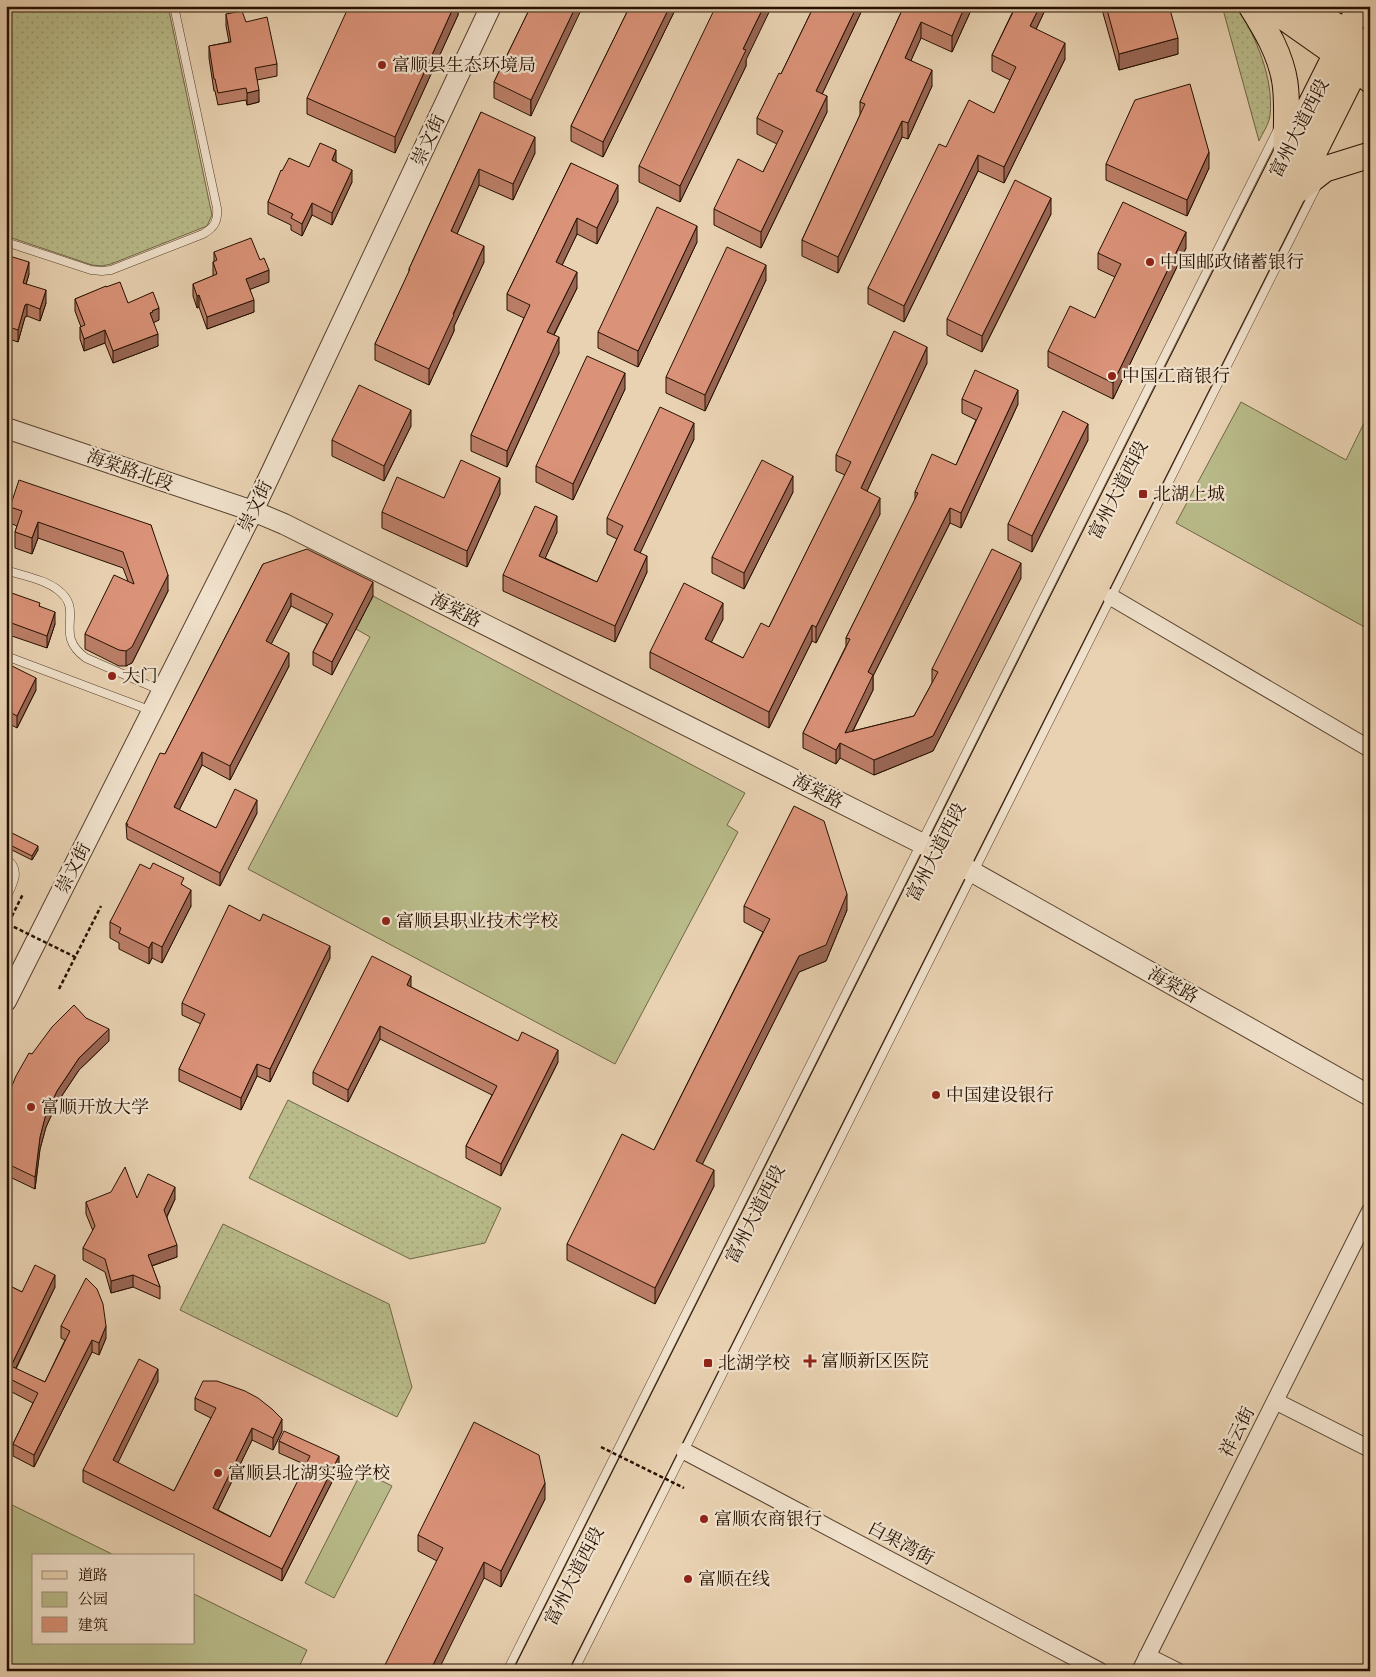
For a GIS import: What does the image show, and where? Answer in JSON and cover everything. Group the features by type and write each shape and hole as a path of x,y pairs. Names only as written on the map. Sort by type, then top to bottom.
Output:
{"main road":[{"path":"1251,6 1267,31 1278,56 1285,83 1287,112 1286,154"},
{"path":"1268,6 1359,53"},
{"path":"1306,6 1359,53"},
{"path":"1359,53 1360,6"},
{"name":"富州大道西段","path":"554,1671 1286,154 1359,53"},
{"name":"富州大道西段","path":"527,1671 947,857 1294,192 1359,53"},
{"path":"1294,192 1325,169 1370,155"}],"street":[{"name":"崇文街","path":"6,1001 253,511 491,6"},
{"name":"海棠路北段","path":"6,428 253,511"},
{"name":"海棠路","path":"253,511 284,524 947,857 1370,1096"},
{"path":"1111,597 1370,749"},
{"name":"祥云街","path":"1140,1671 1370,1211"},
{"path":"1275,1401 1370,1449"},
{"name":"白果湾街","path":"684,1451 1100,1671"},
{"path":"1147,1656 1177,1671"}],"lane":[{"path":"6,242 102,272 203,234 216,223 217,208 174,6"},
{"path":"574,1671 684,1451 947,857 1287,112"},
{"path":"507,1671 947,857 1111,597 1325,169"},
{"path":"6,570 48,584 63,594 70,606 70,639 78,652 86,658 162,691"},
{"path":"6,656 152,711"},
{"path":"6,858 12,864 16,874 6,898"}],"path":[{"path":"23,894 7,926 75,957"},
{"path":"59,989 101,906"},
{"path":"601,1447 684,1488"}],"green space":[{"path":"6,6 168,6 212,215 207,226 102,266 92,265 6,236"},
{"path":"1222,6 1238,6 1257,45 1266,73 1271,101 1270,116 1259,141"},
{"path":"1241,402 1346,460 1364,423 1370,426 1370,630 1176,523"},
{"path":"373,596 745,793 727,825 738,832 615,1064 248,869 370,637 356,629"},
{"path":"288,1100 501,1208 485,1243 410,1259 249,1178"},
{"path":"223,1224 389,1304 412,1387 397,1417 180,1310"},
{"path":"362,1471 392,1486 334,1598 305,1583"},
{"path":"6,1502 112,1554 32,1554 32,1644 195,1644 195,1594 307,1650 297,1671 6,1671"}],"building":[{"name":"富顺县生态环境局","path":"349,6 454,6 395,137 307,98"},
{"path":"531,6 576,6 531,100 494,82"},
{"path":"630,6 670,6 603,142 571,126"},
{"path":"716,6 764,6 743,49 746,50 680,186 639,166"},
{"path":"814,6 857,6 816,91 827,96 761,232 714,209 738,159 763,172 783,131 757,118"},
{"path":"904,6 965,6 952,36 921,22 905,58 932,70 908,123 902,121 838,257 802,240 865,104 860,102"},
{"path":"1016,6 1040,6 1030,26 1065,43 1004,167 978,155 904,306 868,288 939,144 946,147 969,100 994,113 1016,67 992,55"},
{"path":"1106,6 1169,6 1178,38 1119,54"},
{"path":"242,11 246,22 267,17 277,64 255,68 259,90 247,93 246,88 218,93 209,46 231,42 226,14"},
{"path":"1190,84 1209,152 1187,200 1106,164 1135,100"},
{"path":"481,112 535,137 513,184 479,169 451,231 484,246 429,369 375,344"},
{"path":"320,143 336,150 332,160 352,170 332,213 312,203 302,224 291,218 293,214 268,202 281,170 289,158 309,167"},
{"path":"571,163 618,185 597,228 577,218 556,262 577,272 547,332 559,337 507,451 471,435 530,305 507,294"},
{"path":"1015,180 1051,198 982,336 947,319"},
{"path":"1123,202 1186,232 1113,383 1048,351 1070,306 1095,318 1121,264 1098,253"},
{"path":"657,207 697,226 638,351 598,332"},
{"path":"251,238 260,260 264,258 269,270 246,279 254,300 207,317 193,284 217,274 213,262 217,260 214,252"},
{"path":"727,247 766,265 705,395 666,377"},
{"path":"6,255 29,262 23,283 46,290 40,309 25,305 18,330 6,326"},
{"path":"120,282 128,303 153,292 159,308 150,313 158,334 113,351 105,330 84,339 80,327 85,325 75,299"},
{"path":"894,331 927,347 861,488 880,498 816,627 812,625 769,712 650,652 684,583 723,603 705,639 743,658 761,623 769,627 851,462 836,455"},
{"path":"587,356 625,373 573,484 536,466"},
{"path":"975,370 1018,390 961,513 950,508 868,672 873,675 845,733 914,716 938,672 932,669 992,549 1021,563 933,736 874,760 840,743 836,750 803,733 850,639 846,638 918,493 915,492 932,454 956,465 982,408 962,399"},
{"path":"359,385 411,410 384,466 332,440"},
{"path":"660,407 694,423 634,550 647,556 615,626 503,575 535,506 557,516 539,556 597,582 623,526 607,518"},
{"path":"1063,411 1088,424 1032,536 1008,524"},
{"path":"461,460 500,478 467,551 382,512 397,477 444,498"},
{"path":"762,460 793,476 744,573 712,557"},
{"path":"19,480 151,525 168,575 132,647 126,651 119,650 85,634 114,575 134,584 123,552 38,522 32,538 15,532 22,511 10,507"},
{"path":"307,549 373,582 332,662 313,652 333,614 291,593 266,641 289,653 230,766 202,752 174,807 216,828 235,789 257,800 220,873 126,824 160,753 165,754 263,564"},
{"path":"6,591 40,603 39,606 55,612 47,636 6,621"},
{"path":"6,663 36,678 17,716 6,710"},
{"path":"794,806 824,821 847,894 826,945 799,956 696,1161 714,1170 655,1288 567,1244 622,1134 654,1150 770,919 744,906"},
{"path":"6,830 38,846 32,856 6,843"},
{"path":"153,863 184,878 181,884 191,890 162,947 152,942 149,948 119,933 121,928 110,922 140,864 150,869"},
{"path":"229,905 260,921 263,914 330,946 270,1069 257,1064 241,1098 179,1069 205,1014 182,1003"},
{"path":"372,956 411,976 407,985 518,1041 522,1032 558,1050 501,1164 466,1146 497,1086 380,1026 348,1090 313,1072"},
{"name":"富顺开放大学","path":"74,1005 86,1018 109,1029 79,1058 57,1091 46,1114 40,1137 35,1177 6,1165 6,1107 8,1101 6,1100 16,1076 29,1053 32,1054 52,1027"},
{"path":"125,1167 137,1198 148,1174 175,1187 164,1210 177,1245 148,1255 160,1287 133,1275 111,1281 105,1259 83,1248 95,1226 86,1202 111,1192"},
{"path":"35,1265 55,1275 11,1366 45,1382 70,1331 61,1326 86,1278 97,1289 103,1304 106,1326 99,1343 92,1340 34,1455 13,1444 38,1393 6,1377 6,1284 22,1292"},
{"path":"139,1359 158,1369 113,1460 174,1491 216,1408 195,1398 203,1381 217,1381 245,1391 258,1398 282,1419 273,1438 252,1428 213,1508 270,1537 310,1456 279,1441 284,1431 339,1456 282,1569 83,1470"},
{"path":"474,1422 539,1455 545,1483 501,1571 484,1562 430,1671 382,1671 443,1548 418,1535"}],"place":[{"name":"富顺县生态环境局","path":"382,65"},
{"name":"中国邮政储蓄银行","path":"1150,262"},
{"name":"中国工商银行","path":"1112,376"},
{"name":"北湖上城","path":"1143,494"},
{"name":"大门","path":"112,676"},
{"name":"富顺县职业技术学校","path":"386,921"},
{"name":"中国建设银行","path":"936,1095"},
{"name":"富顺开放大学","path":"31,1107"},
{"name":"富顺新区医院","path":"810,1361"},
{"name":"北湖学校","path":"708,1363"},
{"name":"富顺县北湖实验学校","path":"218,1473"},
{"name":"富顺农商银行","path":"704,1519"},
{"name":"富顺在线","path":"688,1579"}]}
